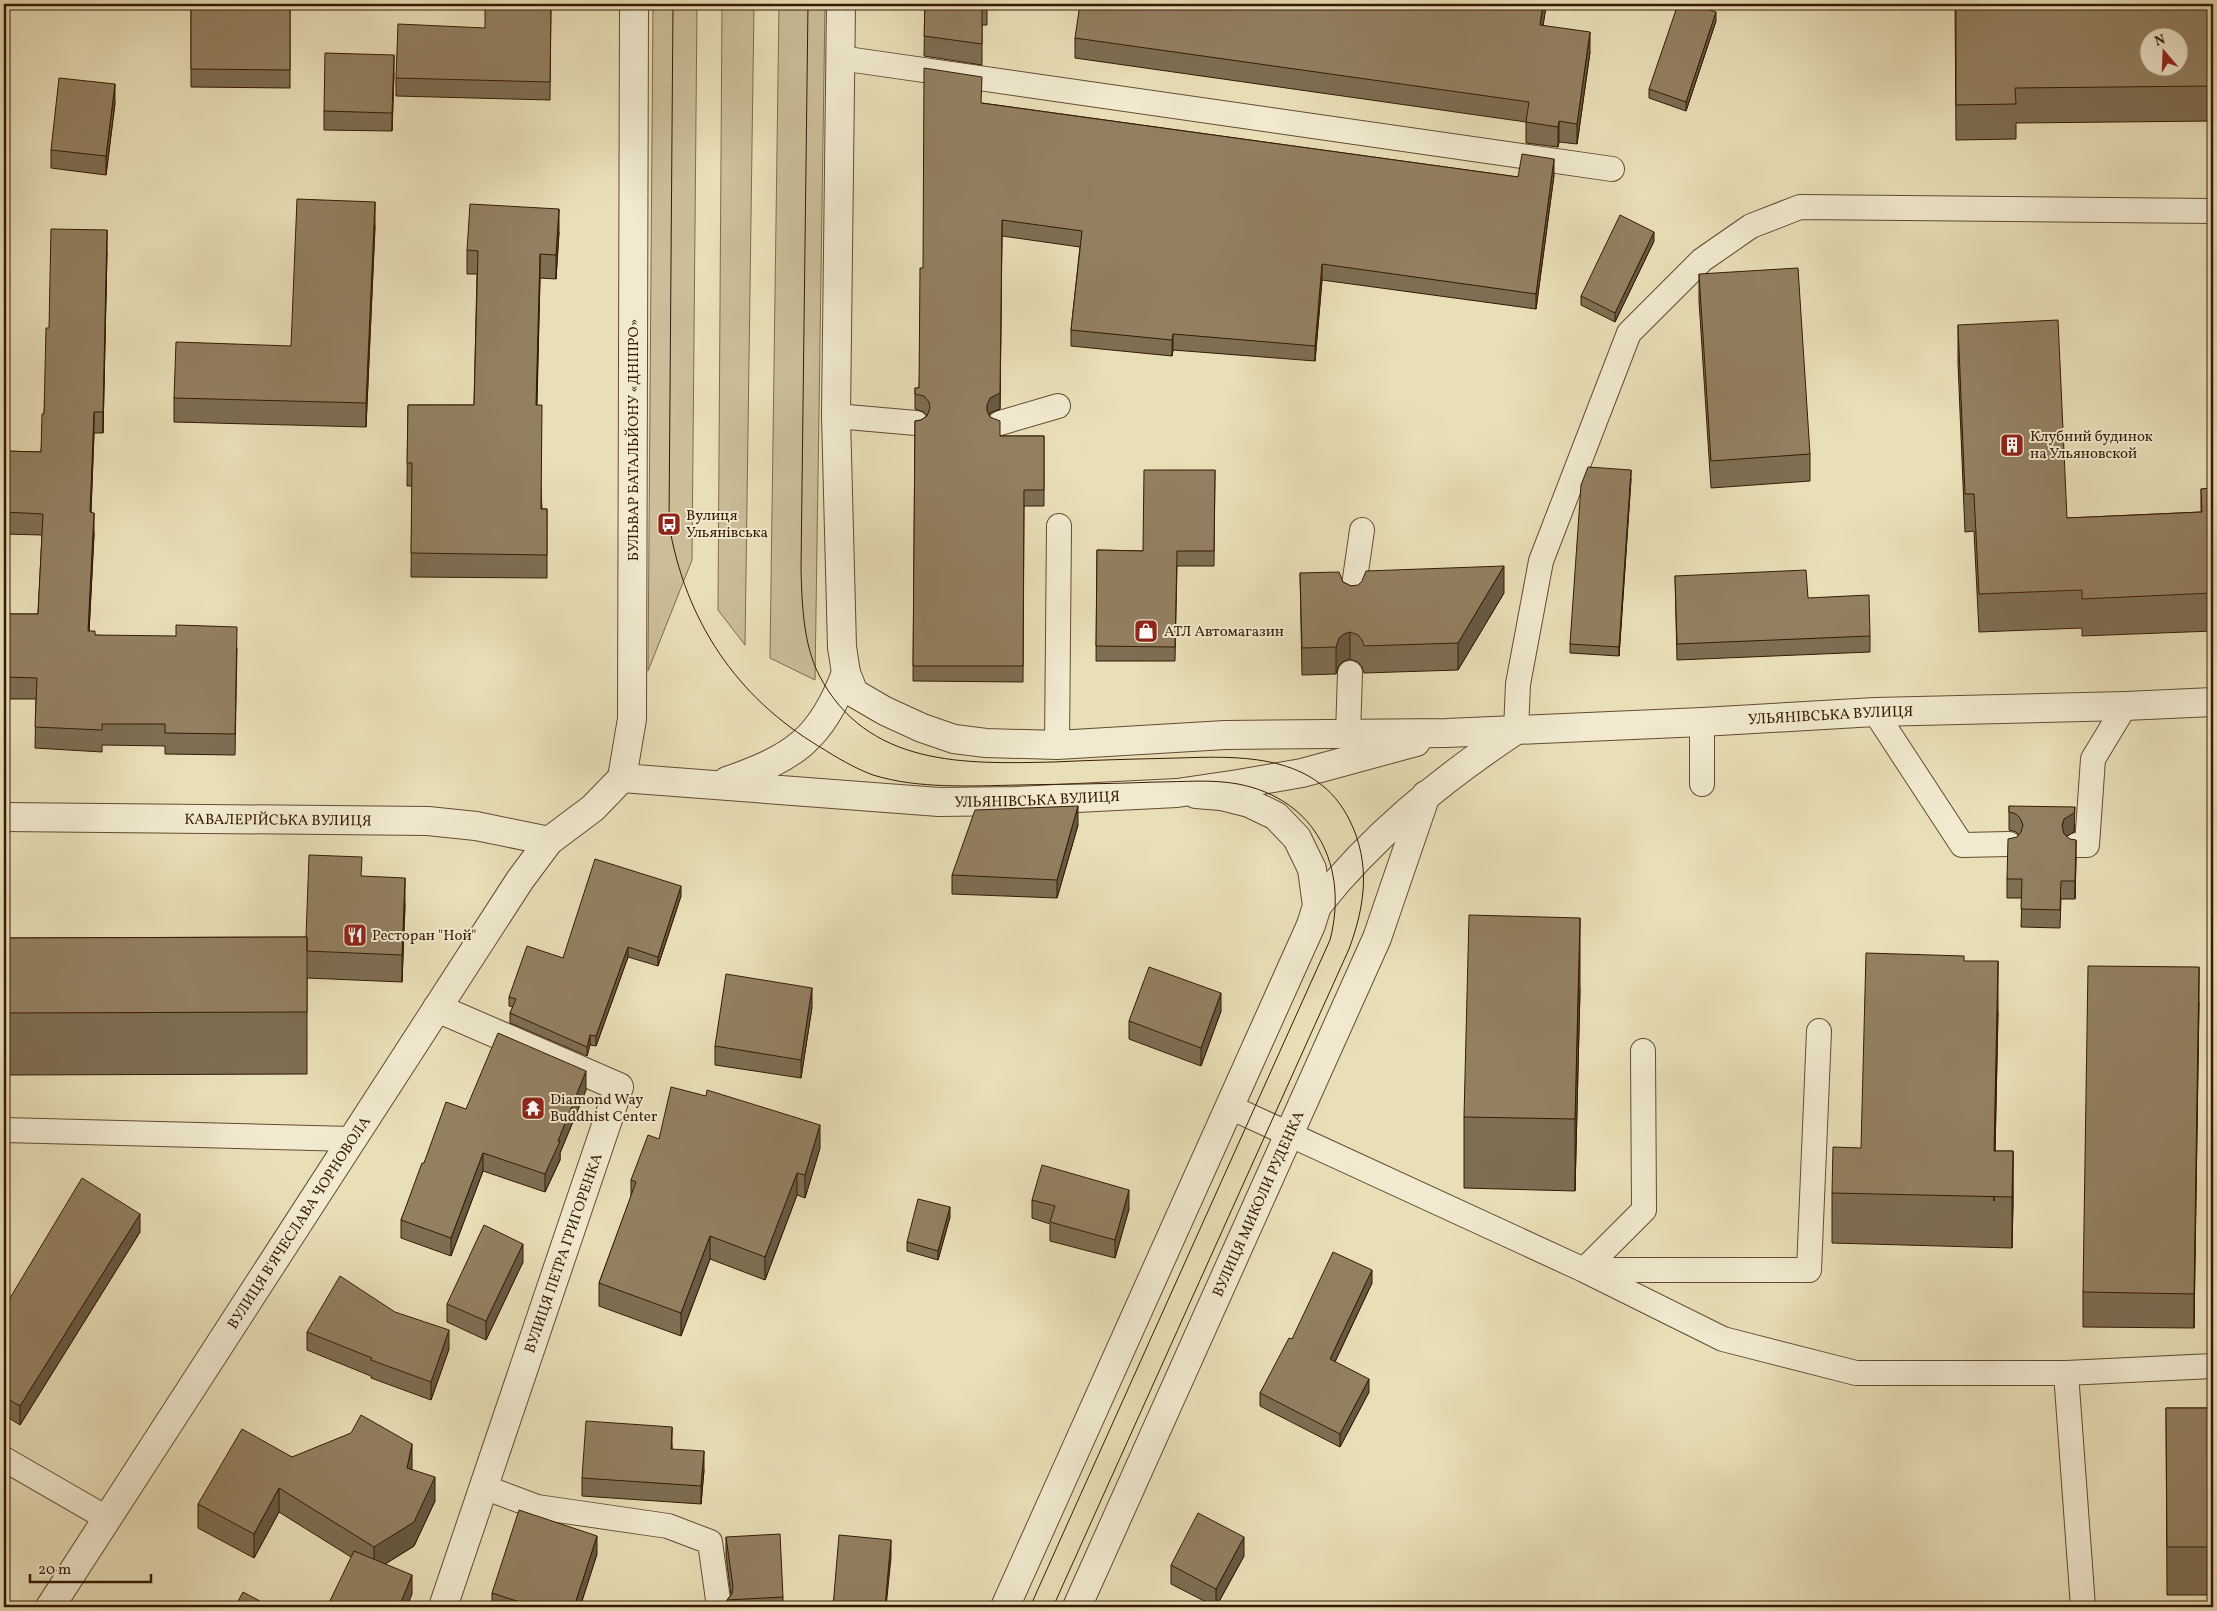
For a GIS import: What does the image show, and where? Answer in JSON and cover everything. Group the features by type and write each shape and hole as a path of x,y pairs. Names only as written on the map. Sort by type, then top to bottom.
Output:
{"street":[{"name":"БУЛЬВАР БАТАЛЬЙОНУ «ДНІПРО»","path":"622,778 632,719 634,4"},
{"path":"716,785 758,771 786,757 807,740 850,683 842,647 836,416 841,4"},
{"name":"УЛЬЯНІВСЬКА ВУЛИЦЯ","path":"850,683 893,715 954,739 986,744 1057,745 1225,735 1447,733 1702,722 1875,712 2213,702"},
{"path":"1317,906 1336,882 1367,849 1426,795 1467,763 1516,730"},
{"name":"УЛЬЯНІВСЬКА ВУЛИЦЯ","path":"622,778 939,802 1016,801 1177,793 1302,772 1447,733"},
{"path":"549,841 593,808 622,778"},
{"path":"1004,1607 1312,925 1317,906 1312,869 1297,838 1276,816 1249,803 1221,796 1177,793"},
{"name":"ВУЛИЦЯ МИКОЛИ РУДЕНКА","path":"1077,1607 1376,938 1426,795"},
{"name":"КАВАЛЕРІЙСЬКА ВУЛИЦЯ","path":"4,817 428,821 476,826 549,841"},
{"name":"ВУЛИЦЯ В'ЯЧЕСЛАВА ЧОРНОВОЛА","path":"50,1607 520,880 549,841"},
{"name":"ВУЛИЦЯ ПЕТРА ГРИГОРЕНКА","path":"437,1008 619,1087 444,1607"}],"lane":[{"path":"840,58 1612,169"},
{"path":"1516,730 1518,684 1541,561 1615,368 1629,333 1702,260 1751,226 1800,207 2213,211"},
{"path":"1000,424 1058,406"},
{"path":"836,416 916,423"},
{"path":"1057,745 1059,526"},
{"path":"1352,599 1362,530"},
{"path":"1348,734 1350,673"},
{"path":"2076,845 2087,845 2093,759 2125,706"},
{"path":"1875,712 1962,845 2009,844"},
{"path":"1702,722 1702,784"},
{"path":"1584,1270 1809,1270 1819,1031"},
{"path":"1584,1270 1644,1210 1643,1052"},
{"path":"1230,1107 1584,1270 1723,1339 1856,1373 2066,1373 2213,1366"},
{"path":"4,1130 352,1139"},
{"path":"2066,1373 2083,1607"},
{"path":"4,1459 108,1519"},
{"path":"484,1487 537,1507 668,1526 710,1542 719,1607"}],"shaded area":[{"path":"653,4 697,4 692,560 648,671"},
{"path":"722,4 754,4 745,645 718,610"},
{"path":"779,4 825,4 815,680 770,658"}],"building":[{"path":"191,4 290,4 290,70 191,69"},
{"path":"485,4 551,4 550,82 396,78 398,24 485,28"},
{"path":"925,4 982,4 982,44 924,36"},
{"path":"1080,4 1543,4 1540,25 1590,32 1577,124 1559,121 1558,127 1526,122 1529,102 1075,38"},
{"path":"1678,4 1691,4 1716,12 1686,102 1649,89"},
{"path":"1956,4 2213,4 2213,86 2015,88 2016,104 1956,105"},
{"path":"325,53 394,55 392,113 324,111"},
{"path":"924,68 982,77 981,103 1518,177 1522,154 1554,159 1536,294 1322,264 1315,346 1173,334 1172,340 1071,330 1082,231 1002,220 1000,393 990,398 987,411 990,417 1000,421 1000,436 1044,436 1044,490 1024,490 1023,666 913,666 915,421 927,416 930,408 929,402 924,396 915,394 915,388 919,388 920,268 923,268"},
{"path":"59,78 115,84 106,156 51,150"},
{"path":"297,199 375,202 366,403 174,398 176,342 291,346"},
{"path":"470,204 559,209 556,255 540,254 536,405 542,405 541,509 547,509 547,555 411,553 412,463 407,463 408,405 474,405 478,251 467,250"},
{"path":"1620,215 1654,232 1615,313 1581,296"},
{"path":"51,229 107,230 103,412 94,412 90,512 94,513 88,631 95,631 95,635 176,636 176,625 237,627 235,734 165,733 165,724 102,724 102,730 35,727 37,678 4,677 4,614 38,614 43,514 4,512 4,451 41,452 46,328 49,328"},
{"path":"1798,268 1810,454 1711,461 1699,274"},
{"path":"2058,320 2067,518 2202,512 2201,489 2213,488 2213,593 2082,599 2082,590 1979,594 1974,494 1965,494 1958,325"},
{"path":"1588,467 1631,470 1619,647 1570,644 1581,485"},
{"path":"1144,470 1215,470 1214,551 1177,551 1175,647 1096,646 1097,550 1143,551"},
{"path":"1504,566 1458,643 1364,646 1358,635 1350,632 1339,638 1336,647 1302,648 1300,573 1339,572 1343,582 1351,586 1358,585 1362,581 1366,571"},
{"path":"1806,570 1808,598 1869,595 1870,636 1677,644 1675,576"},
{"path":"1078,806 1057,880 952,875 975,810"},
{"path":"2009,806 2075,807 2074,813 2064,819 2062,826 2064,834 2070,839 2076,840 2075,881 2061,881 2060,910 2021,909 2022,879 2007,879 2008,839 2017,837 2023,825 2016,814 2009,812"},
{"name":"Ресторан \"Ной\"","path":"309,855 362,857 361,876 405,878 402,955 307,951"},
{"path":"595,859 681,886 658,957 628,947 596,1036 590,1035 587,1047 510,1013 516,999 509,997 527,946 563,958"},
{"path":"1469,915 1580,918 1575,1119 1464,1117"},
{"path":"307,937 307,1012 4,1013 4,938"},
{"path":"1866,953 1964,956 1964,961 1998,961 1994,1151 2013,1151 2012,1197 1832,1193 1833,1147 1861,1148"},
{"path":"2088,966 2199,967 2194,1294 2083,1292"},
{"path":"1149,967 1221,993 1201,1048 1129,1021"},
{"path":"726,974 812,988 801,1060 715,1046"},
{"path":"498,1033 586,1071 558,1141 560,1141 545,1174 483,1153 451,1238 401,1220 446,1102 466,1109"},
{"path":"671,1087 706,1096 707,1090 820,1125 805,1175 797,1173 765,1257 710,1236 681,1313 599,1283 636,1182 631,1180 648,1135 659,1139"},
{"path":"1042,1165 1129,1190 1115,1240 1050,1222 1055,1206 1032,1200"},
{"path":"82,1178 140,1214 20,1406 4,1397 4,1308"},
{"path":"918,1199 950,1207 938,1251 907,1242"},
{"path":"484,1225 523,1244 486,1321 447,1304"},
{"path":"1333,1252 1372,1270 1330,1359 1369,1379 1340,1434 1260,1393 1289,1338 1292,1339"},
{"path":"340,1276 395,1312 449,1330 431,1382 371,1360 372,1358 307,1332"},
{"path":"2166,1408 2213,1408 2213,1547 2167,1547"},
{"path":"361,1415 412,1444 407,1468 435,1477 414,1522 374,1547 279,1488 254,1534 198,1504 242,1429 292,1457 351,1433"},
{"path":"586,1421 672,1427 671,1449 704,1451 701,1486 582,1478"},
{"path":"519,1510 597,1536 574,1607 535,1607 492,1593"},
{"path":"1198,1513 1244,1537 1216,1589 1171,1565"},
{"path":"780,1534 783,1597 727,1600 732,1594 733,1587 726,1537"},
{"path":"839,1535 891,1540 885,1607 833,1607"},
{"path":"354,1551 412,1575 399,1607 327,1607"},
{"path":"243,1592 271,1607 235,1607"}],"tram line":[{"path":"673,4 669,524 677,559 688,592 702,624 719,653 763,705 790,727 839,758 873,775 908,783 945,786 1197,781 1238,784 1265,792 1288,804 1306,821 1320,840 1330,863 1335,887 1335,913 1330,940 1030,1607"},
{"path":"808,4 801,569 803,609 807,637 819,675 839,705 863,728 891,743 921,754 953,760 1019,763 1202,757 1227,757 1275,763 1298,771 1318,782 1336,799 1350,821 1361,853 1363,869 1362,901 1349,949 1053,1607"}],"place":[{"name":"Клубний будинок на Ульяновской","path":"2012,445"},
{"name":"Вулиця Ульянівська","path":"669,524"},
{"name":"АТЛ Автомагазин","path":"1146,631"},
{"name":"Ресторан \"Ной\"","path":"355,935"},
{"name":"Diamond Way Buddhist Center","path":"533,1108"}]}
